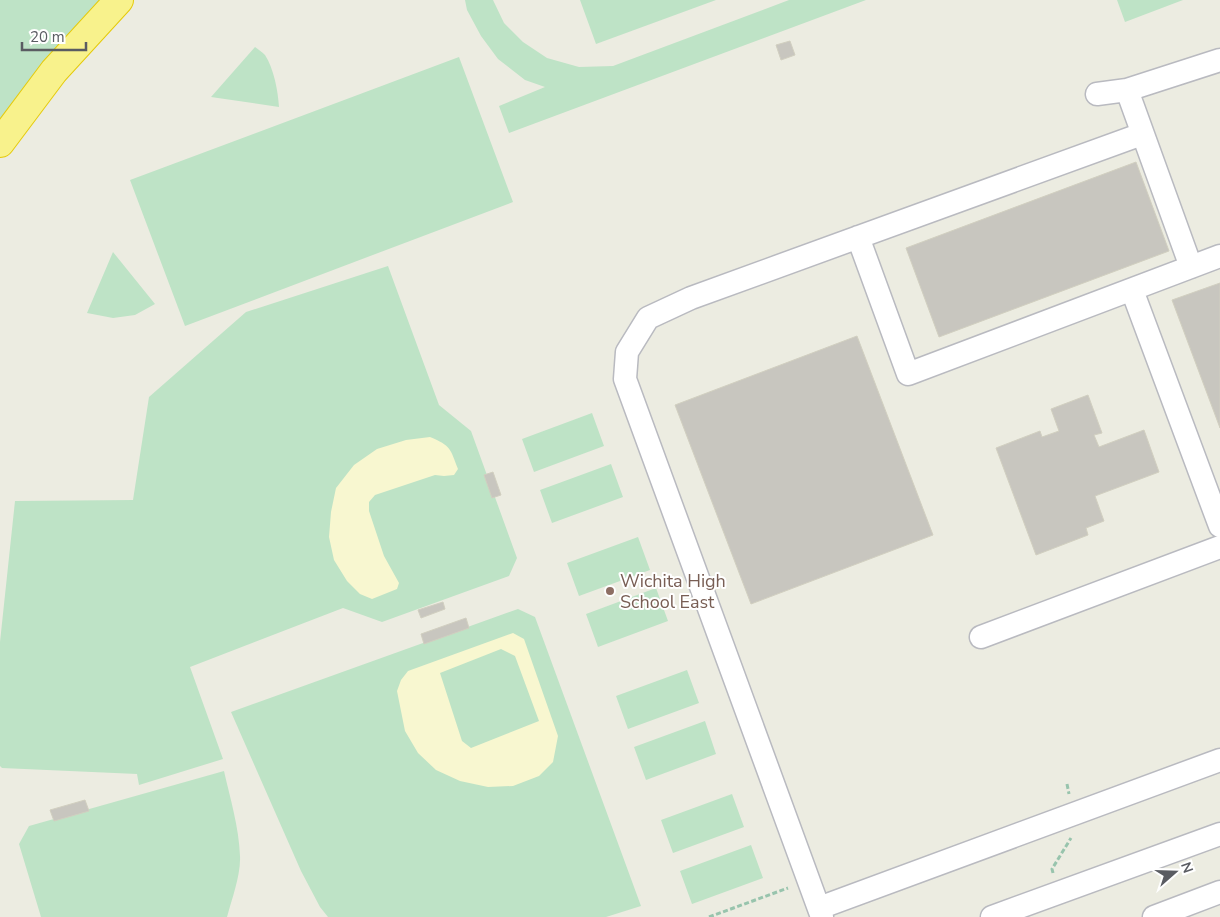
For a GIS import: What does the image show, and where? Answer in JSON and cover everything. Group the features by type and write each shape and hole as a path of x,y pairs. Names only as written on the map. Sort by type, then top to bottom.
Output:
{"highway":[{"path":"0,143 54,71 119,0"}],"street":[{"path":"1097,94 1127,90 1220,60"},
{"path":"1127,90 1191,267"},
{"path":"1142,134 691,298 648,318 627,352 624,379 820,912 1073,814 1220,760"},
{"path":"858,237 908,374 1220,256"},
{"path":"1132,290 1220,526"},
{"path":"981,637 1220,547"},
{"path":"992,917 1220,834"},
{"path":"1154,917 1220,892"}],"path":[{"path":"1060,893 1052,869 1076,829 1067,784"},
{"path":"709,917 794,886"}],"shaded area":[{"path":"0,0 100,0 37,70 0,122"},
{"path":"465,0 493,0 504,23 523,42 547,58 579,67 613,66 789,0 866,0 509,133 499,106 545,87 525,80 498,59 481,36 467,10"},
{"path":"580,0 716,0 596,44"},
{"path":"1117,0 1183,0 1125,22"},
{"path":"255,47 265,55 271,67 277,87 279,107 211,97"},
{"path":"459,57 513,202 185,326 130,180"},
{"path":"113,252 155,304 135,315 113,318 87,313"},
{"path":"388,266 439,405 471,431 517,558 509,576 382,622 343,608 190,667 223,759 139,785 137,774 2,768 0,766 0,642 15,501 133,500 149,397 246,312"},
{"path":"592,413 604,446 534,472 522,439"},
{"path":"611,464 623,497 552,523 540,490"},
{"path":"638,537 650,570 579,596 567,563"},
{"path":"656,588 668,621 598,647 586,614"},
{"path":"518,609 535,617 641,906 606,917 328,917 320,907 301,871 231,712"},
{"path":"687,670 699,703 628,729 616,696"},
{"path":"705,721 716,754 646,780 634,747"},
{"path":"224,771 236,823 240,856 238,878 227,917 41,917 19,844 29,826"},
{"path":"732,794 744,827 673,853 661,820"},
{"path":"751,845 763,878 692,904 680,871"}],"sand":[{"path":"430,437 449,448 458,469 454,475 435,475 375,495 369,502 369,511 384,556 399,583 397,589 372,599 360,594 347,581 334,560 329,537 331,512 336,488 354,465 377,449 406,440"},
{"path":"513,633 524,639 558,736 553,762 539,776 513,786 488,787 460,781 436,770 418,753 405,731 397,691 401,680 408,671","holes":["501,649 515,656 539,721 471,748 462,741 440,673"]}],"building":[{"path":"790,41 795,55 781,60 776,45"},
{"path":"1136,162 1169,251 939,337 906,248"},
{"path":"1220,283 1220,428 1172,300"},
{"path":"857,336 933,535 751,604 675,405"},
{"path":"1088,395 1102,433 1094,435 1099,447 1144,430 1159,472 1095,496 1104,521 1086,528 1088,535 1036,555 996,448 1040,431 1042,437 1059,431 1051,409"},
{"path":"493,472 501,495 492,498 484,475"},
{"path":"443,602 445,609 421,618 418,610"},
{"path":"466,618 469,628 424,644 421,634"},
{"path":"85,800 89,811 54,821 50,810"}],"place":[{"name":"Wichita High School East","path":"610,591"}]}
